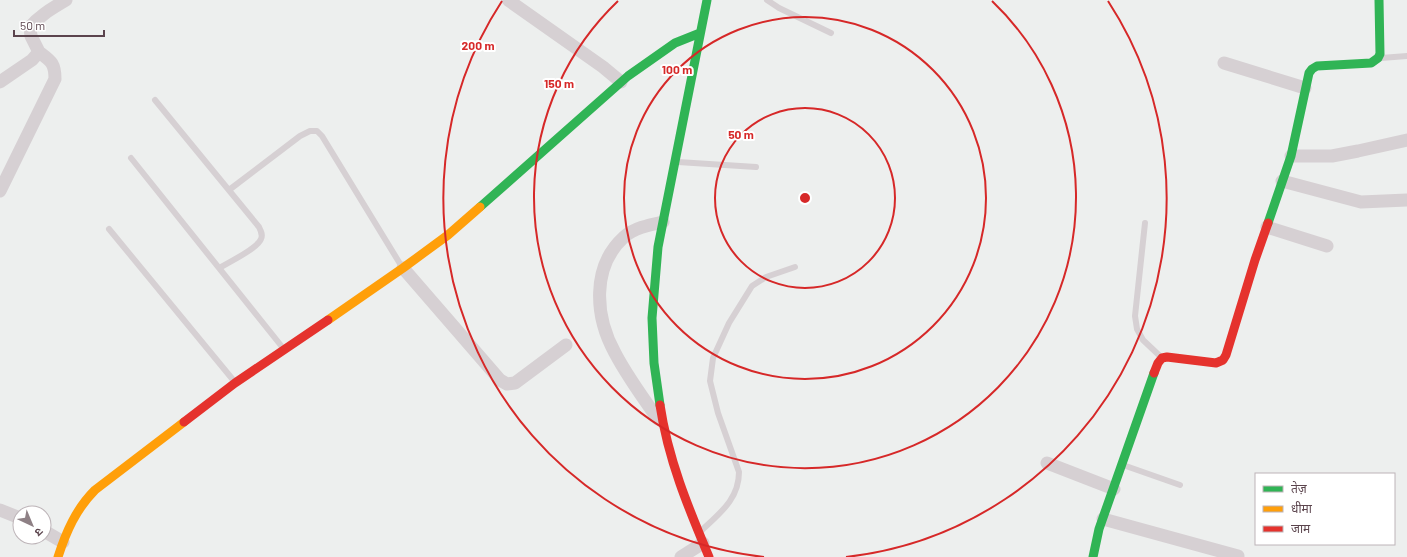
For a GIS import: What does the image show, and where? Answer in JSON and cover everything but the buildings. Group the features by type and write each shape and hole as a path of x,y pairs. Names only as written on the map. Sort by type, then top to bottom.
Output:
{"main road":[{"path":"707,0 658,247 652,318 654,363 668,448 684,497 709,557"},
{"path":"1093,557 1103,519 1155,370 1162,358 1167,357 1216,364 1223,360 1226,355 1290,156 1308,73 1312,68 1317,66 1371,64 1378,58 1380,54 1379,0"},
{"path":"58,557 77,510 86,498 235,383 403,268 448,235 621,82 675,43 700,33"}],"street":[{"path":"0,190 55,79 55,67 51,61 39,52 31,36 30,27 36,20 52,8 66,0"},
{"path":"508,0 603,67 621,82"},
{"path":"0,82 32,60 39,52"},
{"path":"1224,64 1305,88"},
{"path":"1290,156 1332,156 1358,152 1407,140"},
{"path":"1282,181 1361,202 1407,200"},
{"path":"663,222 639,228 624,237 614,249 603,268 599,294 601,318 614,352 630,379 664,427"},
{"path":"1266,227 1327,246"},
{"path":"403,268 500,380 507,384 515,382 566,345"},
{"path":"1047,463 1114,489"},
{"path":"0,510 12,515"},
{"path":"1103,519 1238,556"},
{"path":"52,536 63,542"},
{"path":"681,557 701,538"}],"lane":[{"path":"767,0 831,33"},
{"path":"1378,58 1407,56"},
{"path":"155,100 259,227 262,233 261,239 255,246 219,268"},
{"path":"229,190 300,136 310,131 317,131 322,136 403,268"},
{"path":"131,158 284,349"},
{"path":"675,162 756,167"},
{"path":"1145,223 1135,316 1137,329 1143,340 1162,358"},
{"path":"109,229 235,383"},
{"path":"701,538 732,500 739,482 739,472 718,413 710,381 713,358 729,323 752,286 766,277 795,267"},
{"path":"1122,465 1180,485"}],"traffic: fast":[{"path":"660,405 654,363 652,318 658,247 707,0"},
{"path":"1268,223 1291,156 1309,73 1317,66 1371,63 1378,58 1380,54 1379,0"},
{"path":"480,207 628,76 675,43 700,33"},
{"path":"1093,557 1099,529 1154,373"}],"traffic: slow":[{"path":"328,320 448,235 480,207"},
{"path":"58,557 72,521 88,497 95,490 184,422"}],"traffic: jam":[{"path":"1154,373 1162,358 1167,357 1216,363 1223,360 1226,355 1268,223"},
{"path":"184,422 235,383 328,320"},
{"path":"660,405 673,464 686,501 709,557"}]}
